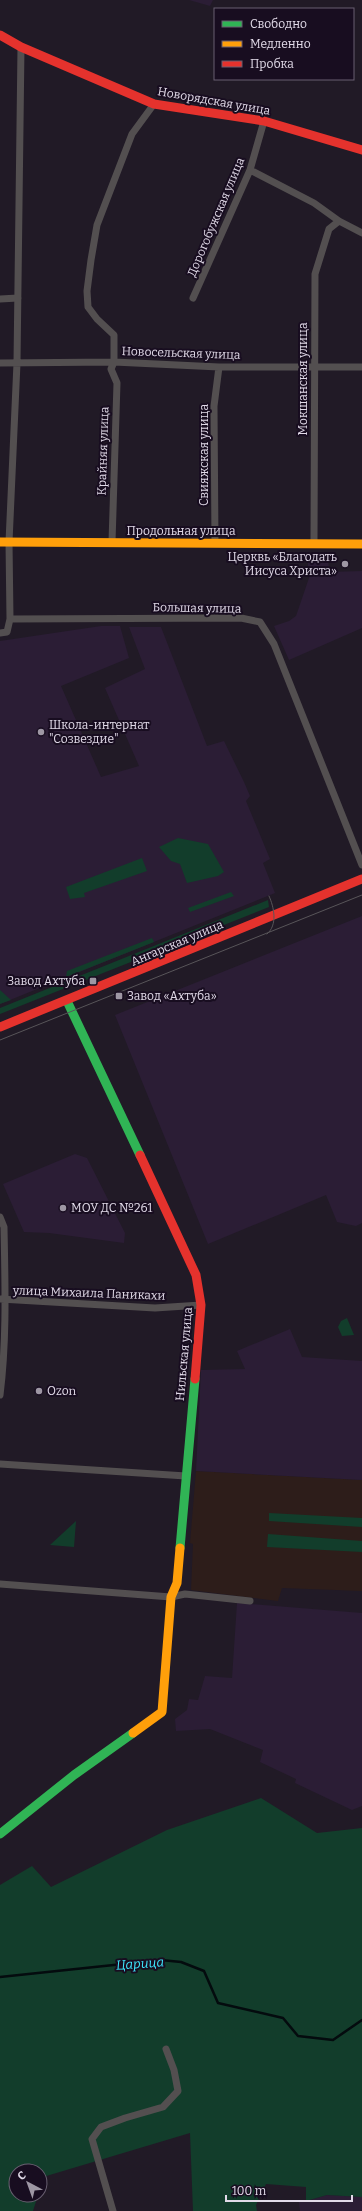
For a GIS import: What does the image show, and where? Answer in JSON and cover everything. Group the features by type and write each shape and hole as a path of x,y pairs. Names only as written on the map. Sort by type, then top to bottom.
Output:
{"street":[{"name":"Новорядская улица","path":"0,35 21,46 154,104 264,121 362,150"},
{"path":"0,633 7,632 10,619 4,542 17,363 21,46"},
{"name":"Крайняя улица","path":"112,542 116,383 111,369 114,362 114,334 97,319 88,307 87,291 97,225 132,134 154,104"},
{"name":"Дорогобужская улица","path":"193,298 250,170 264,121"},
{"path":"250,170 314,203 339,221 362,233"},
{"name":"Мокшанская улица","path":"314,543 313,367 315,274 329,229 339,221"},
{"path":"0,299 18,298"},
{"name":"Новосельская улица","path":"0,363 114,362 219,367 362,367"},
{"name":"Свияжская улица","path":"215,543 214,406 219,367"},
{"name":"Продольная улица","path":"4,542 362,544"},
{"name":"Большая улица","path":"10,619 241,618 260,622 274,644 362,865"},
{"name":"Ангарская улица","path":"0,1027 67,1001 362,879"},
{"name":"Нильская улица","path":"0,1834 74,1775 162,1712 172,1597 177,1583 201,1305 196,1275 67,1001"},
{"path":"0,1217 4,1227 3,1300 5,1340 0,1395"},
{"name":"улица Михаила Паникахи","path":"3,1300 155,1308 201,1305"},
{"path":"0,1464 186,1476"},
{"path":"0,1584 172,1597 186,1594 250,1601"},
{"path":"113,2211 92,2139 101,2127 125,2118 164,2107 178,2091 174,2070 166,2048"}],"shaded area":[{"path":"189,0 213,0 210,6"},
{"path":"308,557 328,557 329,572 362,571 362,628 289,660 274,626 289,621 296,616 310,575 308,575"},
{"path":"101,626 120,626 129,658 61,686 101,777 139,766 105,688 145,669 129,627 161,627 207,746 224,741 250,796 246,801 270,859 263,863 275,893 0,1004 0,641"},
{"path":"362,916 362,1223 356,1226 337,1222 326,1195 208,1244 115,1015"},
{"name":"МОУ ДС №261","path":"75,1154 87,1158 125,1233 124,1243 49,1233 24,1232 3,1184"},
{"path":"290,1329 302,1357 362,1361 362,1480 196,1471 201,1370 245,1369 237,1351"},
{"path":"196,1471 362,1480 362,1591 282,1588 278,1601 191,1590 193,1544 190,1543"},
{"path":"237,1603 362,1613 362,1806 352,1810 295,1783 296,1779 260,1762 263,1750 210,1729 176,1731 175,1719 187,1710 189,1699 198,1700 205,1676 232,1678"},
{"path":"327,2195 362,2197 362,2211 300,2211 299,2201 306,2201"}],"green space":[{"path":"178,838 208,844 224,872 218,876 187,883 180,864 171,861 159,847"},
{"path":"142,858 147,871 84,893 85,897 70,899 66,887"},
{"path":"231,892 234,896 190,912 188,908"},
{"path":"268,900 269,907 0,1014 0,1008"},
{"path":"152,938 154,942 66,977 67,971"},
{"path":"0,990 11,1000 0,1004"},
{"path":"347,1318 354,1335 342,1336 338,1327 341,1321"},
{"path":"269,1513 362,1518 362,1527 269,1521"},
{"path":"76,1521 74,1547 50,1545"},
{"path":"268,1534 362,1541 362,1552 267,1547"},
{"path":"261,1798 317,1833 362,1828 362,2197 327,2195 306,2201 306,2187 266,2184 256,2205 257,2211 193,2211 190,2133 48,2176 48,2163 8,2163 8,2203 36,2203 33,2211 0,2211 0,1885 32,1866 51,1887 167,1830"}],"waterway":[{"name":"Царица","path":"0,1977 161,1960 181,1962 204,1971 218,2003 283,2018 298,2036 333,2040 362,2020"}],"tram line":[{"path":"0,1040 362,895"},
{"path":"267,934 273,926 274,921 269,896"}],"traffic: fast":[{"path":"67,1001 140,1155"},
{"path":"180,1548 195,1379"},
{"path":"0,1834 74,1775 133,1733"}],"traffic: slow":[{"path":"0,542 362,544"},
{"path":"133,1733 162,1712 171,1597 177,1583 180,1548"}],"traffic: jam":[{"path":"0,35 21,47 154,104 264,121 362,150"},
{"path":"0,1027 362,879"},
{"path":"140,1155 196,1275 201,1305 195,1379"}],"place":[{"name":"Церквь «Благодать Иисуса Христа»","path":"345,564"},
{"name":"Школа-интернат \"Созвездие\"","path":"41,732"},
{"name":"Завод Ахтуба","path":"93,981"},
{"name":"Завод «Ахтуба»","path":"119,996"},
{"name":"МОУ ДС №261","path":"63,1208"},
{"name":"Ozon","path":"39,1391"}]}
